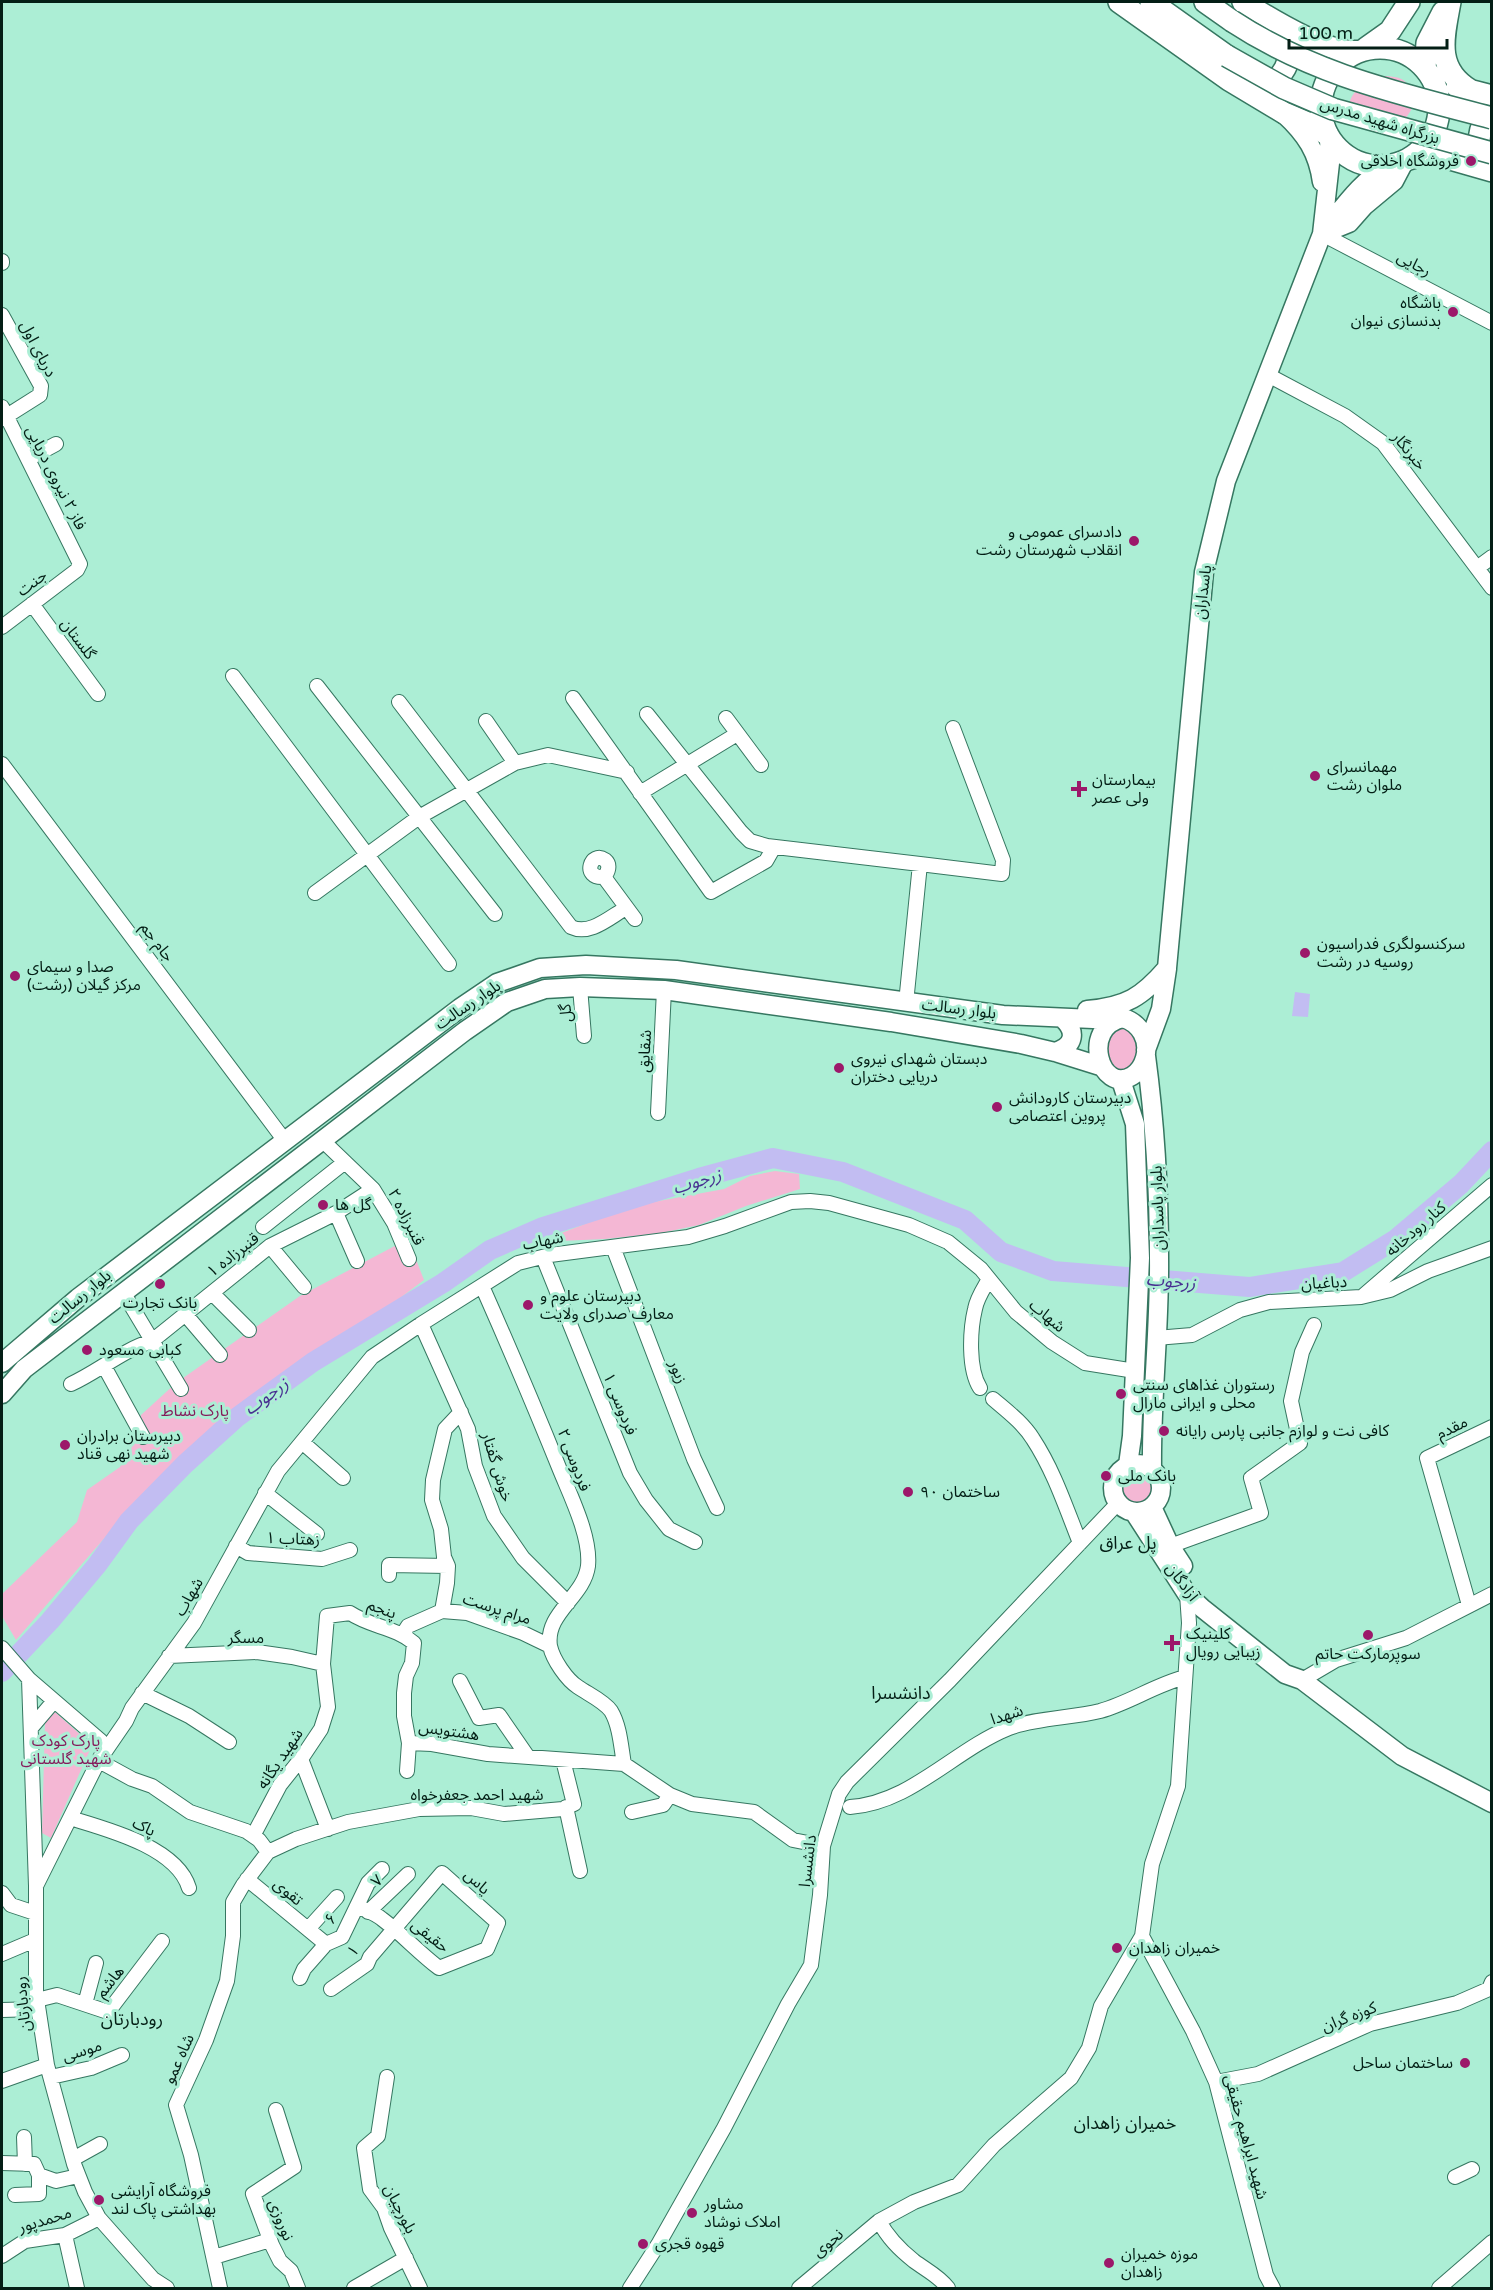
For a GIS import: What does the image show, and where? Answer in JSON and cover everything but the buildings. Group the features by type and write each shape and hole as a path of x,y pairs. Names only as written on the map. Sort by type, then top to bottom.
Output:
{"highway":[{"name":"بزرگراه شهید مدرس","path":"1119,2 1238,86 1280,111 1314,126 1329,137"},
{"name":"بزرگراه شهید مدرس","path":"1151,2 1237,62 1300,95 1355,116 1491,153"},
{"name":"بزرگراه شهید مدرس","path":"1205,2 1258,37 1322,69 1360,83 1491,118"},
{"path":"1243,2 1274,20 1341,51 1382,48 1399,51 1414,58 1443,83 1491,96"},
{"path":"1408,4 1390,31 1340,63 1324,86 1322,119 1329,137 1342,153 1357,162 1371,166 1400,163 1426,145 1438,120 1438,95 1434,82 1425,69 1427,43 1450,2"},
{"path":"1450,2 1443,41 1445,58 1452,75 1470,90"},
{"path":"1408,4 1406,18 1413,27 1425,30 1437,22"},
{"path":"1238,86 1249,88 1265,86 1276,80 1285,69 1290,57 1289,42 1282,28 1274,20"},
{"path":"1491,112 1482,125 1479,140 1482,156 1491,170"},
{"name":"بزرگراه شهید مدرس","path":"1400,163 1429,153 1491,170"}],"main road":[{"path":"1280,111 1298,128 1315,153 1319,164 1325,206"},
{"path":"1322,234 1330,163 1329,137"},
{"path":"1322,234 1374,175 1400,163"},
{"name":"پاسداران","path":"1146,1053 1161,1009 1167,968 1204,572 1226,481 1322,234"},
{"name":"بلوار رسالت","path":"6,1359 78,1298 460,1008 497,983 540,968 586,965 676,970 1003,1015 1119,1019"},
{"path":"1003,1015 1023,1008 1084,1010 1124,1004 1142,995 1167,968"},
{"path":"1119,1019 1137,1025 1144,1037 1146,1053 1136,1074 1121,1080 1114,1078 1103,1067 1098,1055 1099,1042 1104,1030 1119,1019 1142,1009 1157,992 1167,968"},
{"name":"بلوار رسالت","path":"2,1394 24,1369 465,1031 507,1002 545,989 580,987 664,990 903,1024 1021,1044 1103,1067"},
{"path":"1055,1052 1064,1049 1071,1042 1070,1024 1062,1018"},
{"name":"بلوار پاسداران","path":"1146,1053 1155,1122 1160,1258 1152,1468"},
{"name":"بلوار پاسداران","path":"1121,1080 1135,1124 1140,1258 1132,1436 1128,1465"},
{"path":"142,1249 155,1267"},
{"path":"6,1359 14,1369 24,1369"},
{"path":"1140,1463 1152,1468 1160,1478 1160,1497 1152,1507 1141,1512 1122,1507 1115,1497 1113,1484 1118,1473 1128,1465 1140,1463"},
{"name":"آزادگان","path":"1152,1507 1170,1546 1204,1595 1294,1665 1302,1680"},
{"name":"آزادگان","path":"1134,1512 1187,1594 1202,1608 1285,1674 1302,1680 1402,1756 1491,1803"}],"street":[{"name":"رجایی","path":"1322,234 1491,323"},
{"name":"دریای اول","path":"2,315 41,386 40,395 3,414"},
{"name":"خبرنگار","path":"1266,374 1345,416 1383,443 1491,588"},
{"name":"فاز ۲ نیروی دریایی","path":"3,414 80,564"},
{"path":"28,459 56,444"},
{"path":"1477,568 1491,557"},
{"name":"جنت","path":"2,625 77,570 80,564"},
{"name":"گلستان","path":"32,604 98,694"},
{"path":"233,676 449,964"},
{"path":"317,686 495,914"},
{"path":"573,698 711,892 766,861 774,847"},
{"path":"399,702 571,927 583,931 631,913 604,877"},
{"path":"648,714 745,837 756,844 1002,874 1003,860 953,728"},
{"path":"726,718 761,765"},
{"path":"486,721 515,763"},
{"path":"640,793 737,734"},
{"path":"315,893 418,817 515,763 548,755 627,772"},
{"name":"جام جم","path":"2,764 285,1141"},
{"path":"906,1003 920,864"},
{"name":"گل","path":"580,987 584,1036"},
{"name":"شقایق","path":"658,1113 664,990"},
{"name":"قنبرزاده ۲","path":"322,1140 373,1190 394,1223 409,1259"},
{"path":"263,1227 345,1162"},
{"name":"کنار رودخانه","path":"1361,1297 1491,1185"},
{"name":"قنبرزاده ۱","path":"71,1384 140,1345 152,1341 270,1246 336,1213 373,1190"},
{"name":"شهاب","path":"36,1886 100,1758 142,1693 194,1623 278,1471 372,1357 518,1263 543,1257 688,1237 791,1202 829,1203 909,1225 948,1242 981,1269 1016,1312 1052,1342 1085,1363 1135,1371"},
{"path":"336,1213 357,1261"},
{"path":"270,1246 304,1287"},
{"name":"زیور","path":"613,1247 693,1459 717,1508"},
{"name":"دباغیان","path":"1156,1338 1192,1335 1240,1310 1269,1302 1361,1297 1390,1290 1428,1271 1491,1248"},
{"name":"فردوسی ۱","path":"543,1257 630,1473 646,1500 669,1529 694,1542"},
{"path":"980,1388 975,1377 972,1341 975,1307 989,1279"},
{"name":"فردوسی ۲","path":"482,1286 526,1385 585,1536 588,1566 580,1588 552,1626 550,1647"},
{"path":"123,1292 181,1389"},
{"path":"212,1293 249,1330"},
{"path":"185,1314 220,1355"},
{"name":"خوش گفتار","path":"421,1324 468,1429 475,1466 494,1516 523,1558 568,1603"},
{"path":"1170,1546 1261,1513 1251,1478 1300,1443 1291,1401 1302,1352 1314,1325"},
{"path":"104,1366 143,1437"},
{"path":"993,1399 1014,1417 1032,1438 1053,1475 1080,1543"},
{"path":"442,1611 448,1566 444,1557 441,1529 432,1500 433,1480 445,1429 461,1412"},
{"name":"مقدم","path":"1468,1605 1427,1458 1491,1427"},
{"path":"302,1442 343,1478"},
{"path":"266,1493 317,1534"},
{"name":"دانشسرا","path":"630,2289 724,2128 811,1965 820,1895 823,1846 839,1794 847,1782 950,1680 1118,1503"},
{"name":"زهتاب ۱","path":"236,1546 248,1553 322,1559 350,1550"},
{"path":"389,1575 389,1565 448,1566"},
{"path":"1302,1680 1336,1660 1407,1638 1491,1593"},
{"path":"948,2289 943,2281 914,2261 888,2238 879,2222 914,2202 957,2185 994,2145 1071,2078 1089,2048 1101,2006 1143,1936 1152,1864 1178,1786 1189,1623 1187,1594"},
{"path":"1189,1623 1195,1609 1202,1608"},
{"name":"مرام پرست","path":"404,1634 408,1626 442,1611 467,1613 524,1633 550,1647"},
{"name":"پنجم","path":"323,1664 327,1616 350,1613 364,1623 404,1634"},
{"name":"هشتویس","path":"404,1634 414,1642 412,1663 406,1676 404,1693 409,1743 432,1744 488,1754 624,1764"},
{"path":"550,1647 559,1665 576,1686 610,1710 618,1731 624,1764 670,1795 692,1804 754,1812 793,1840 823,1846"},
{"path":"2,1648 29,1679 101,1741"},
{"name":"مسگر","path":"169,1656 257,1652 323,1664"},
{"name":"شهید یگانه","path":"253,1836 280,1785 321,1729 328,1707 323,1664"},
{"name":"شهدا","path":"850,1807 867,1806 904,1792 973,1746 1011,1728 1101,1711 1167,1682 1185,1677"},
{"name":"رودبارتان","path":"29,1679 36,1886 37,2005 49,2071 78,2176 99,2218 153,2279 167,2289"},
{"path":"460,1682 479,1718 499,1715 528,1757"},
{"path":"142,1693 189,1716 229,1742"},
{"path":"31,1728 54,1701"},
{"path":"132,1708 121,1717 101,1741 100,1758 132,1779 152,1786 190,1812 246,1830 259,1840 268,1852"},
{"path":"407,1771 409,1743"},
{"path":"301,1759 328,1829"},
{"name":"شهید احمد جعفرخواه","path":"268,1852 296,1839 348,1822 419,1809 471,1808 504,1814 536,1813 566,1807 574,1804 563,1760"},
{"path":"632,1812 663,1805 670,1795"},
{"path":"566,1807 580,1871"},
{"name":"پاک","path":"70,1818 115,1832 152,1849 171,1863 187,1880 189,1887"},
{"path":"34,1836 41,1846 56,1845"},
{"name":"شاه عمو","path":"220,2289 191,2155 176,2104 206,2040 226,1981 233,1936 233,1902 268,1852"},
{"name":"۶","path":"326,1944 342,1937 362,1909 368,1883 382,1869"},
{"name":"یاس","path":"395,1930 442,1873 498,1923 487,1949"},
{"name":"۷","path":"362,1909 408,1874"},
{"name":"تقوی","path":"247,1879 326,1944"},
{"path":"2,1893 10,1905 35,1913"},
{"name":"تقوی","path":"308,1929 337,1897"},
{"name":"حقیقی","path":"362,1909 381,1918 439,1968 487,1949"},
{"name":"۱","path":"331,1989 367,1964 370,1957 395,1930"},
{"name":"شهید ابراهیم حقیقی","path":"1143,1936 1188,2021 1216,2082 1266,2275 1273,2289"},
{"path":"2,1954 35,1940"},
{"name":"هاشم","path":"2,2010 37,2005 57,1995 108,2012 162,1941"},
{"path":"300,1978 304,1969 326,1944"},
{"path":"86,2004 96,1963"},
{"name":"کوزه گران","path":"1216,2082 1258,2074 1370,2024 1457,2003 1489,1989 1491,1982"},
{"name":"موسی","path":"2,2081 49,2071 91,2068 122,2055"},
{"name":"بلورچیان","path":"387,2077 378,2136 364,2148 370,2189 384,2208 390,2228 420,2289"},
{"name":"نوروزی","path":"276,2110 294,2167 253,2194 270,2240 280,2261 291,2271 298,2289"},
{"path":"24,2137 25,2164"},
{"path":"73,2159 100,2144"},
{"path":"2,2163 33,2164 39,2175 39,2194 15,2195"},
{"path":"1455,2177 1472,2169"},
{"path":"39,2175 56,2181 78,2176"},
{"name":"محمدپور","path":"2,2256 25,2241 65,2235 99,2218"},
{"name":"نحوی","path":"799,2289 879,2222"},
{"path":"65,2235 76,2289"},
{"path":"214,2257 270,2240"},
{"path":"1439,2289 1453,2283 1491,2242"},
{"path":"354,2289 406,2258"}],"green space":[{"path":"1382,76 1398,78 1406,83 1411,92 1413,107 1404,120 1395,125 1377,129 1360,127 1349,104 1351,99 1361,86"},
{"path":"1123,1025 1137,1039 1139,1057 1130,1070 1118,1072 1106,1058 1108,1034"},
{"path":"775,1171 799,1174 800,1189 746,1206 699,1225 661,1233 605,1239 538,1242 632,1206 724,1189 750,1176"},
{"name":"پارک نشاط","path":"408,1239 424,1280 148,1488 16,1640 2,1616 2,1594 77,1522 87,1490 120,1467 133,1445 141,1415 176,1383 300,1296"},
{"path":"1137,1468 1150,1474 1156,1487 1150,1500 1137,1506 1124,1500 1118,1487 1124,1474"},
{"name":"پارک کودک شهید گلستانی","path":"55,1712 92,1745 51,1838 42,1833 45,1722"}],"shaded area":[{"path":"1295,992 1310,994 1308,1017 1292,1016"}],"waterway":[{"name":"زرجوب","path":"2,1672 50,1621 97,1565 129,1521 185,1464 236,1418 313,1362 443,1283 490,1250 543,1227 699,1178 773,1158 843,1172 965,1220 1001,1252 1053,1271 1249,1287 1343,1272 1396,1239 1461,1184 1492,1151"}],"place":[{"name":"فروشگاه اخلاقی","path":"1471,161"},
{"name":"باشگاه بدنسازی نیوان","path":"1453,312"},
{"name":"دادسرای عمومی و انقلاب شهرستان رشت","path":"1134,541"},
{"name":"مهمانسرای ملوان رشت","path":"1315,776"},
{"name":"بیمارستان ولی عصر","path":"1079,789"},
{"name":"سرکنسولگری فدراسیون روسیه در رشت","path":"1305,953"},
{"name":"صدا و سیمای مرکز گیلان (رشت)","path":"15,976"},
{"name":"دبستان شهدای نیروی دریایی دختران","path":"839,1068"},
{"name":"دبیرستان کارودانش پروین اعتصامی","path":"997,1107"},
{"name":"گل ها","path":"323,1205"},
{"name":"بانک تجارت","path":"160,1284"},
{"name":"دبیرستان علوم و معارف صدرای ولایت","path":"528,1305"},
{"name":"کبابی مسعود","path":"87,1350"},
{"name":"رستوران غذاهای سنتی محلی و ایرانی مارال","path":"1121,1394"},
{"name":"کافی نت و لوازم جانبی پارس رایانه","path":"1164,1431"},
{"name":"دبیرستان برادران شهید نهی قناد","path":"65,1445"},
{"name":"بانک ملی","path":"1106,1476"},
{"name":"ساختمان ۹۰","path":"908,1492"},
{"name":"سوپرمارکت حاتم","path":"1368,1635"},
{"name":"کلینیک زیبایی رویال","path":"1172,1643"},
{"name":"خمیران زاهدان","path":"1117,1948"},
{"name":"ساختمان ساحل","path":"1465,2063"},
{"name":"فروشگاه آرایشی بهداشتی پاک لند","path":"99,2200"},
{"name":"مشاور املاک نوشاد","path":"692,2213"},
{"name":"قهوه قجری","path":"643,2244"},
{"name":"موزه خمیران زاهدان","path":"1109,2263"}],"district":[{"name":"پل عراق","path":"1128,1543"},
{"name":"دانشسرا","path":"901,1693"},
{"name":"رودبارتان","path":"132,2019"},
{"name":"خمیران زاهدان","path":"1125,2123"}]}
